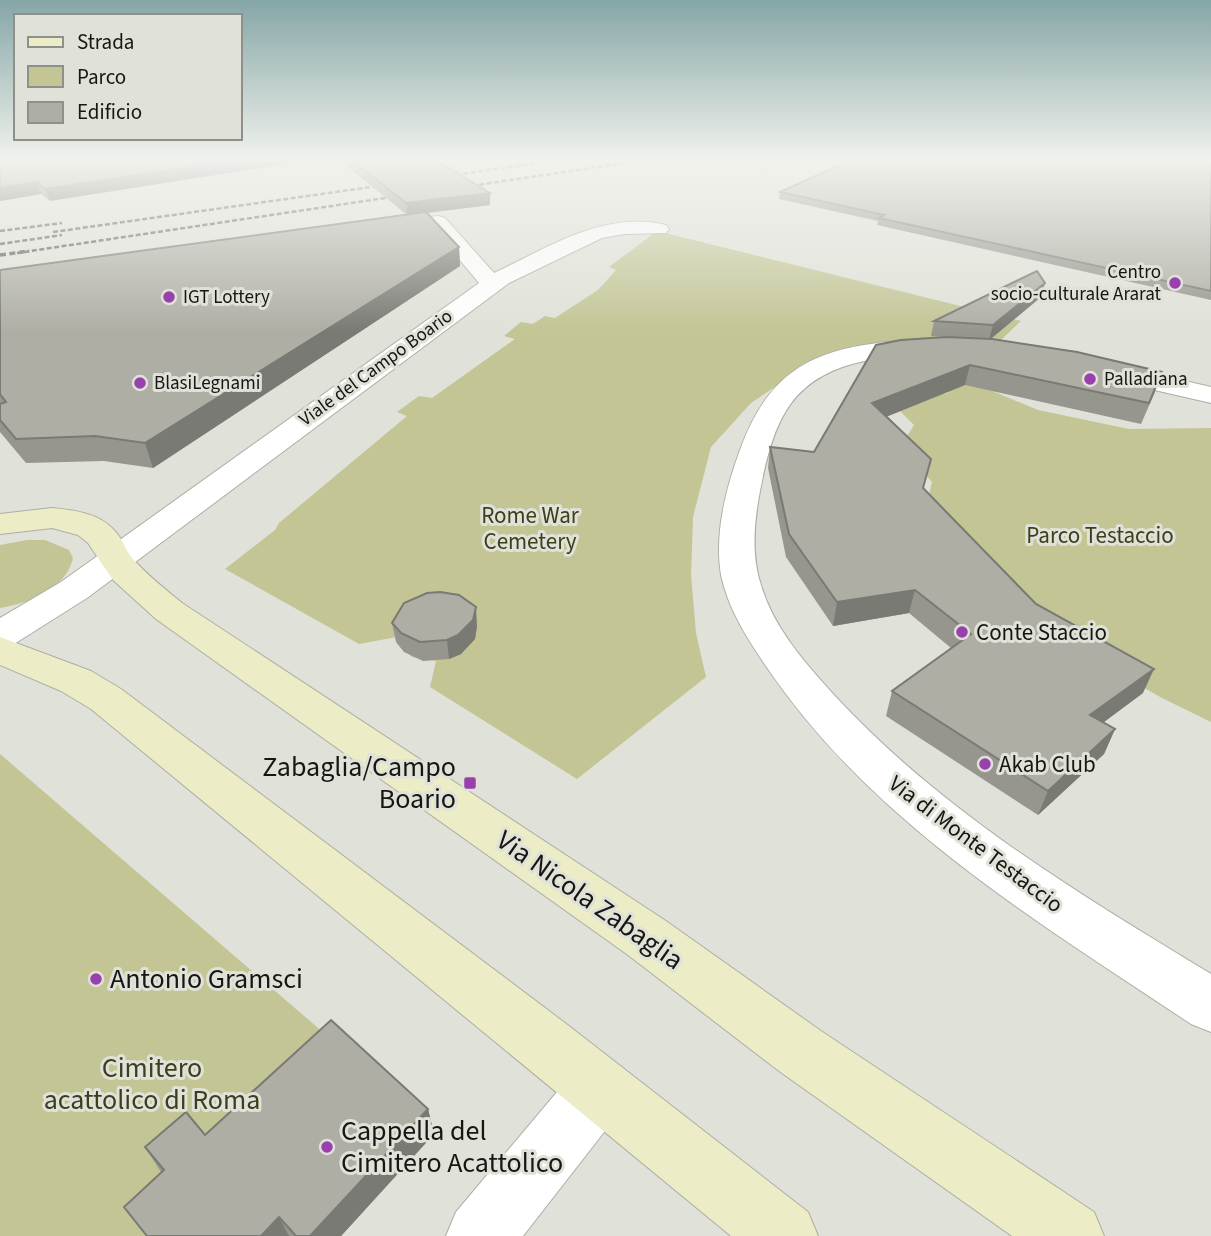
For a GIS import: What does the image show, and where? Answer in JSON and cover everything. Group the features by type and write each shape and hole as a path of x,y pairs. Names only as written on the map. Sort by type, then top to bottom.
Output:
{"street":[{"path":"360,231 438,222 492,284"},
{"name":"Viale del Campo Boario","path":"0,635 61,599 513,271 596,233 624,228 659,229"},
{"name":"Via di Monte Testaccio","path":"958,348 901,348 861,354 816,369 789,386 767,420 748,466 737,527 742,585 760,624 788,669 835,728 890,781 923,810 1034,889 1211,1005"},
{"path":"1074,364 1211,395"},
{"name":"Via Nicola Zabaglia","path":"0,524 38,519 88,526 101,536 115,559 169,611 647,938 800,1051 1070,1236"},
{"path":"0,650 76,681 106,699 784,1236"},
{"path":"480,1236 600,1088"}],"green space":[{"name":"Rome War Cemetery","path":"657,231 1021,321 1000,341 949,338 791,376 751,403 711,447 693,517 691,575 696,633 706,677 577,779 430,687 436,661 412,657 398,645 397,637 359,644 225,569 275,530 279,523 407,416 397,412 419,396 432,398 515,339 504,336 521,322 533,324 545,316 555,318 598,290 616,270 609,267"},
{"name":"Parco Testaccio","path":"954,375 1038,410 1129,429 1211,428 1211,722 1162,698 1037,627 924,515 932,482 901,446 914,425 896,407 908,400 948,393"},
{"path":"45,540 69,550 73,558 69,569 63,578 45,593 0,608 0,545"},
{"name":"Cimitero acattolico di Roma","path":"0,754 339,1046 434,1134 341,1236 0,1236"}],"building":[{"path":"392,217 430,217 459,247 145,443 95,436 16,439 0,420 0,404 6,402 0,394 0,270"},
{"path":"1211,217 1211,291 879,218"},
{"path":"1037,271 1045,283 993,325 934,321"},
{"path":"946,337 992,339 1077,352 1162,372 1149,403 970,365 872,403 931,459 923,488 1036,604 1154,669 1090,715 1115,729 1048,791 892,691 971,634 915,590 837,602 789,534 770,447 814,452 876,345 901,340"},
{"path":"427,593 459,595 476,607 473,620 458,635 447,640 420,642 401,633 392,623 404,603"},
{"name":"Cappella del Cimitero Acattolico","path":"331,1020 428,1109 310,1236 296,1236 279,1217 261,1236 147,1236 124,1207 164,1170 145,1147 186,1112 205,1135"}],"railway":[{"path":"53,232 161,217"},
{"path":"17,253 260,217"},
{"path":"0,231 62,223"},
{"path":"0,244 62,235"},
{"path":"0,255 29,251"}],"place":[{"name":"Centro socio-culturale Ararat","path":"1175,283"},
{"name":"IGT Lottery","path":"169,297"},
{"name":"Palladiana","path":"1090,379"},
{"name":"BlasiLegnami","path":"140,383"},
{"name":"Conte Staccio","path":"962,632"},
{"name":"Akab Club","path":"985,764"},
{"name":"Zabaglia/Campo Boario","path":"470,783"},
{"name":"Antonio Gramsci","path":"96,979"},
{"name":"Cappella del Cimitero Acattolico","path":"327,1147"}]}
